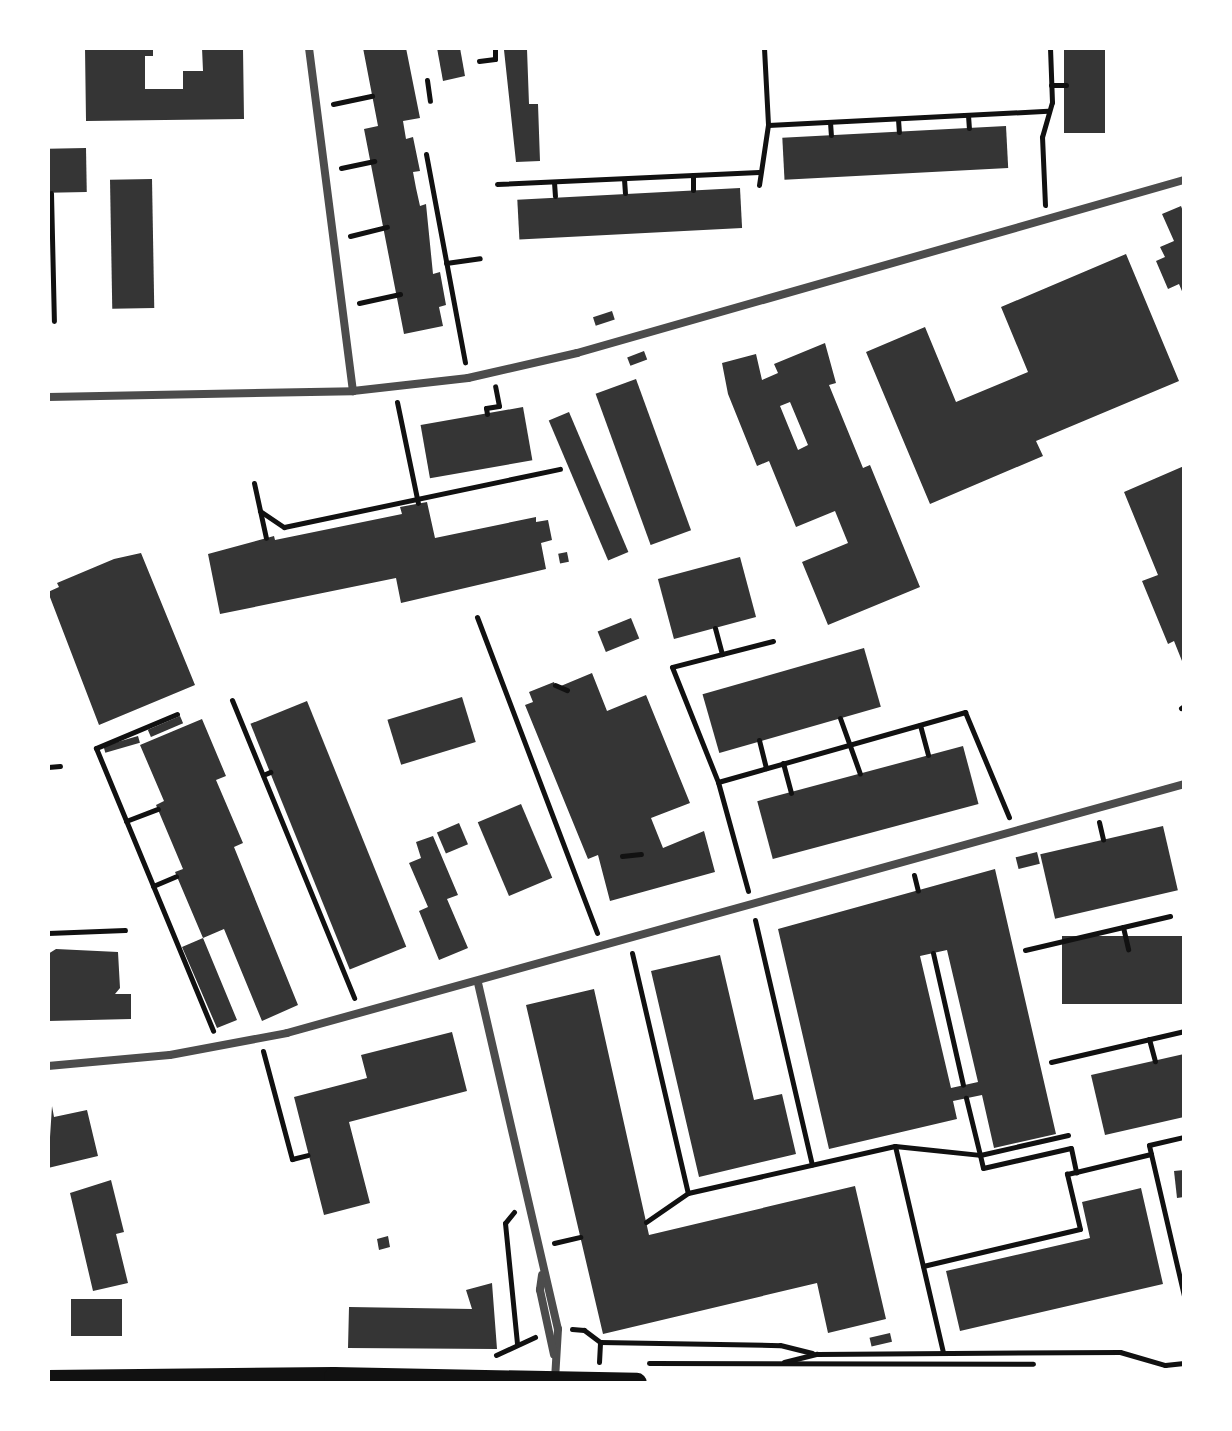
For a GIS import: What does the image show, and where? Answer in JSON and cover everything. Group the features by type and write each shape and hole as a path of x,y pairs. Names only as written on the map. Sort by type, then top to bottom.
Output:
{"main road":[{"path":"48,1380 555,1374 637,1383"}],"street":[{"path":"309,48 353,391"},
{"path":"48,397 353,391 468,378 572,354 1184,180"},
{"path":"48,1066 220,1047 361,1014 602,950 1184,784"},
{"path":"478,983 527,1195 542,1275 558,1329 555,1374"}],"path":[{"path":"479,61 495,59 495,48"},
{"path":"759,185 768,125 764,48"},
{"path":"1046,219 1042,137 1051,85 1050,48"},
{"path":"427,80 430,101"},
{"path":"1051,85 1066,85"},
{"path":"317,108 372,96"},
{"path":"768,125 1048,111"},
{"path":"968,115 969,128"},
{"path":"898,119 899,132"},
{"path":"830,122 831,135"},
{"path":"426,154 468,378"},
{"path":"325,172 374,161"},
{"path":"497,184 759,172"},
{"path":"693,175 693,190"},
{"path":"624,179 625,193"},
{"path":"554,182 555,196"},
{"path":"51,193 54,321"},
{"path":"334,240 387,227"},
{"path":"446,263 480,258"},
{"path":"342,307 400,294"},
{"path":"394,387 418,501"},
{"path":"487,414 486,408 499,406 497,396"},
{"path":"260,511 284,527 560,469"},
{"path":"254,483 266,538"},
{"path":"477,617 602,950"},
{"path":"715,628 722,654"},
{"path":"773,641 672,667 718,782 752,907 812,1164"},
{"path":"555,685 567,690"},
{"path":"232,700 330,932 361,1014"},
{"path":"718,782 965,712 1016,832"},
{"path":"177,714 96,748 220,1047"},
{"path":"840,718 860,774"},
{"path":"920,725 928,755"},
{"path":"759,740 766,768"},
{"path":"783,763 791,793"},
{"path":"48,767 60,766"},
{"path":"263,775 270,772"},
{"path":"126,821 158,809"},
{"path":"622,856 641,854"},
{"path":"153,886 176,876"},
{"path":"1025,950 1170,916"},
{"path":"1123,927 1128,949"},
{"path":"48,933 125,930"},
{"path":"629,942 688,1193"},
{"path":"933,953 963,1085"},
{"path":"1051,1062 1184,1031"},
{"path":"260,1039 292,1159 308,1155"},
{"path":"1149,1039 1155,1061"},
{"path":"966,1098 983,1168 1071,1148 1076,1172"},
{"path":"646,1222 688,1193 895,1146 980,1155 1068,1135"},
{"path":"1184,1137 1149,1145 1184,1296"},
{"path":"895,1146 943,1353"},
{"path":"923,1266 1080,1229 1067,1174 1151,1154"},
{"path":"517,1344 505,1223 527,1195"},
{"path":"537,1247 580,1237"},
{"path":"600,1342 780,1345 817,1354"},
{"path":"774,1364 817,1354 1036,1352 1120,1352 1165,1365 1184,1363"},
{"path":"496,1355 511,1356"},
{"path":"555,1374 614,1363"},
{"path":"645,1363 1033,1364"}],"building":[{"path":"85,48 153,48 153,56 145,56 145,89 183,89 183,71 203,71 202,48 243,48 244,119 86,121"},
{"path":"363,48 406,48 420,118 403,121 406,139 413,137 420,171 413,172 420,206 426,204 433,274 440,272 446,305 439,307 443,326 404,334 364,129 378,126"},
{"path":"437,48 460,48 465,76 443,81"},
{"path":"1064,48 1105,48 1105,133 1064,133"},
{"path":"527,49 529,104 538,104 540,161 516,162 504,50"},
{"path":"1006,126 1008,168 785,180 782,138"},
{"path":"86,148 87,192 49,193 48,149"},
{"path":"152,179 154,308 112,309 110,180"},
{"path":"740,188 742,228 519,240 517,200"},
{"path":"1181,206 1184,214 1184,296 1179,284 1168,289 1156,261 1165,257 1160,247 1174,241 1162,214"},
{"path":"1126,254 1179,381 1036,441 1043,456 930,504 866,352 925,327 956,402 1028,372 1001,307"},
{"path":"612,311 615,320 596,326 593,317"},
{"path":"825,343 836,383 829,385 863,468 870,465 920,587 828,625 802,562 848,543 835,511 796,527 769,461 757,466 728,394 722,363 756,354 762,380 778,373 774,364","holes":["790,402 808,445 798,450 780,406"]},
{"path":"644,351 647,359 630,366 627,357"},
{"path":"636,379 691,530 651,545 596,394"},
{"path":"523,407 532,460 430,478 421,425"},
{"path":"569,412 628,552 608,561 549,421"},
{"path":"1184,466 1184,666 1174,641 1168,644 1142,581 1158,575 1124,492"},
{"path":"427,502 435,538 536,517 536,522 548,520 552,540 541,543 546,569 401,603 396,578 220,614 208,554 274,536 275,540 402,514 400,507"},
{"path":"567,552 569,562 560,564 558,554"},
{"path":"141,553 195,685 99,725 48,592 59,587 57,583 114,559"},
{"path":"740,557 756,617 674,639 658,579"},
{"path":"631,618 639,638 606,652 598,631"},
{"path":"864,648 881,707 719,753 703,694"},
{"path":"592,673 607,711 646,695 690,803 651,818 663,848 704,831 715,872 610,901 598,855 588,859 525,705 533,702 529,692 554,682 556,688"},
{"path":"462,697 476,742 401,765 387,720"},
{"path":"307,701 406,947 350,970 250,724"},
{"path":"180,716 183,723 151,737 148,730"},
{"path":"202,719 226,776 216,780 243,843 234,847 298,1005 262,1021 224,929 203,938 175,872 183,869 156,805 164,801 140,745"},
{"path":"138,736 140,743 105,753 103,746"},
{"path":"963,746 979,804 773,859 757,801"},
{"path":"521,804 552,878 509,896 478,822"},
{"path":"459,823 468,844 446,854 437,832"},
{"path":"1163,826 1178,890 1055,919 1040,854"},
{"path":"433,836 458,895 447,899 468,948 439,960 419,911 428,907 409,863 421,858 416,842"},
{"path":"1037,852 1040,864 1019,869 1016,857"},
{"path":"995,869 1056,1134 994,1148 982,1095 953,1101 957,1119 829,1149 778,929","holes":["947,950 978,1082 951,1088 920,956"]},
{"path":"1062,936 1184,936 1184,1004 1062,1004"},
{"path":"203,938 237,1020 217,1028 182,947"},
{"path":"56,949 118,952 120,988 115,994 131,994 131,1019 48,1021 48,954"},
{"path":"720,955 754,1100 782,1094 796,1154 699,1177 651,971"},
{"path":"594,989 649,1235 855,1186 886,1319 828,1333 817,1283 603,1334 526,1005"},
{"path":"452,1032 467,1091 349,1122 370,1203 324,1215 294,1097 367,1078 361,1055"},
{"path":"1184,1054 1184,1117 1105,1135 1091,1075"},
{"path":"52,1106 54,1117 87,1110 98,1156 48,1168"},
{"path":"1184,1170 1184,1197 1177,1198 1174,1171"},
{"path":"111,1180 124,1232 116,1234 128,1283 93,1291 70,1193"},
{"path":"1141,1188 1163,1284 960,1331 946,1271 1090,1238 1082,1202"},
{"path":"388,1236 390,1247 379,1250 377,1239"},
{"path":"492,1283 497,1349 348,1348 349,1307 472,1309 466,1290"},
{"path":"71,1299 122,1299 122,1336 71,1336"},
{"path":"890,1333 892,1342 872,1346 870,1338"}]}
